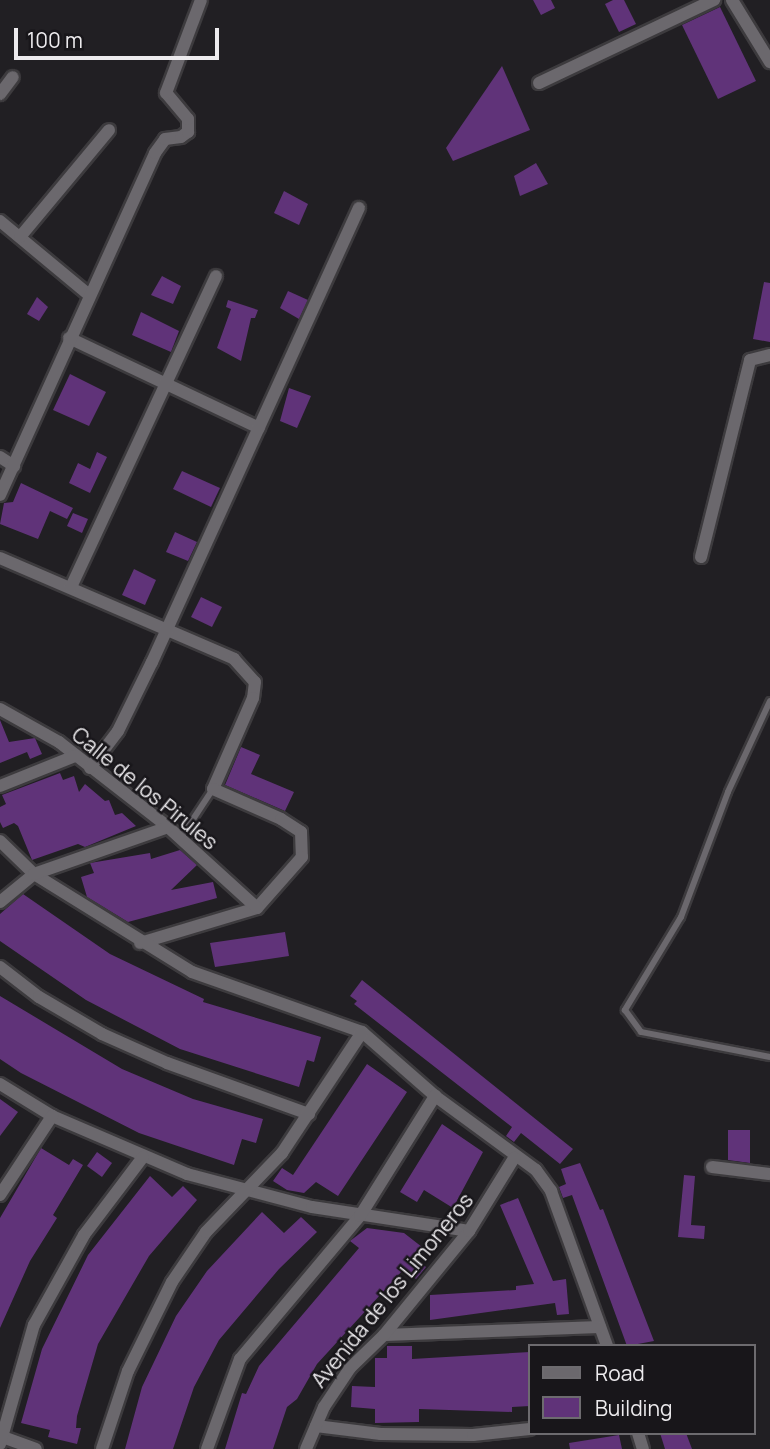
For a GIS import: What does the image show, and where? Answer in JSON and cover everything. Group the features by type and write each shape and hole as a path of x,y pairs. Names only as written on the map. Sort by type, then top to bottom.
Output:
{"street":[{"path":"0,495 155,153 165,139 181,137 188,131 188,119 166,93 201,0"},
{"path":"539,83 714,0"},
{"path":"732,0 770,62"},
{"path":"0,93 13,77"},
{"path":"20,237 109,130"},
{"path":"90,768 118,731 166,632 359,208"},
{"path":"0,221 89,295"},
{"path":"71,587 216,276"},
{"path":"69,338 259,428"},
{"path":"701,557 750,360 770,355"},
{"path":"0,457 14,467"},
{"path":"0,558 71,587 166,632 234,659 255,682 253,698 213,789 281,819 300,832 304,841 302,857 257,908 140,943"},
{"name":"Calle de los Pirules","path":"0,709 60,742 167,827 257,908"},
{"path":"0,786 75,756"},
{"path":"0,902 34,874 167,827"},
{"path":"0,841 34,874 140,943 191,972 362,1032 435,1096 514,1158 536,1170 551,1191 606,1344"},
{"path":"0,967 39,997 102,1034 167,1063 309,1114"},
{"path":"102,1449 128,1371 172,1282 206,1232 282,1153 362,1032"},
{"path":"0,1084 52,1116 143,1157 245,1190 360,1216 469,1231"},
{"path":"207,1449 240,1359 360,1216 435,1096"},
{"path":"0,1195 52,1116"},
{"path":"36,1449 0,1439 34,1325 84,1235 143,1157"},
{"name":"Avenida de los Limoneros","path":"306,1449 316,1426 350,1368 384,1335 469,1231 514,1158"},
{"path":"712,1167 770,1174"},
{"path":"384,1335 600,1327"},
{"path":"316,1426 381,1434 473,1435 528,1429"}],"lane":[{"path":"770,701 728,792 681,917 625,1010 640,1032 770,1057"},
{"path":"180,839 213,789"}],"building":[{"path":"533,0 551,0 555,8 541,15"},
{"path":"613,0 624,0 636,24 619,32 605,4"},
{"path":"720,7 756,81 718,99 682,25"},
{"path":"502,66 530,130 453,161 446,148"},
{"path":"536,163 548,184 520,196 514,176"},
{"path":"284,191 308,204 299,225 274,213"},
{"path":"162,276 181,286 173,304 151,295"},
{"path":"764,282 770,283 770,342 753,339"},
{"path":"288,291 308,300 299,319 280,308"},
{"path":"37,297 48,307 39,321 27,314"},
{"path":"228,300 258,310 255,318 251,318 241,361 217,348 231,309 226,307"},
{"path":"141,312 179,331 171,352 132,335"},
{"path":"70,374 106,392 89,426 53,410"},
{"path":"289,388 311,396 297,428 280,421"},
{"path":"97,452 107,457 90,493 69,483 78,463 90,469"},
{"path":"182,471 220,488 211,507 173,489"},
{"path":"21,483 73,508 67,519 50,511 38,539 0,524 4,503 13,502"},
{"path":"73,513 88,519 82,533 67,526"},
{"path":"175,532 197,542 188,561 166,552"},
{"path":"134,569 156,580 145,605 122,595"},
{"path":"201,597 222,607 212,627 191,617"},
{"path":"0,720 9,742 35,738 42,754 30,759 27,752 0,763"},
{"path":"241,747 260,755 251,774 294,792 285,811 225,785"},
{"path":"60,773 63,780 74,776 79,792 85,784 105,801 109,800 115,815 122,813 136,826 85,847 78,844 32,860 18,826 14,823 3,828 0,822 0,807 6,804 2,795"},
{"path":"180,850 197,865 171,890 213,882 217,898 128,922 87,897 81,877 94,873 90,863 150,853 151,859"},
{"path":"23,894 110,954 204,999 203,1002 321,1037 314,1062 307,1060 299,1087 180,1049 86,1000 0,941 0,914"},
{"path":"285,932 289,956 215,967 210,943"},
{"path":"362,980 573,1149 560,1164 521,1133 514,1142 506,1136 512,1127 354,1004 357,1001 350,996"},
{"path":"0,996 122,1069 193,1099 263,1119 256,1143 242,1139 234,1165 139,1133 21,1073 0,1059"},
{"path":"367,1064 407,1092 338,1196 316,1182 304,1193 287,1190 273,1181 282,1168 293,1175"},
{"path":"0,1099 18,1112 0,1136"},
{"path":"442,1124 483,1152 453,1208 424,1190 417,1202 400,1192"},
{"path":"728,1130 750,1130 750,1163 728,1160"},
{"path":"41,1148 69,1165 73,1159 83,1165 53,1215 57,1218 30,1261 0,1328 0,1218"},
{"path":"97,1152 112,1163 102,1177 87,1166"},
{"path":"580,1163 600,1210 603,1209 654,1341 626,1344 572,1195 563,1198 559,1187 566,1184 561,1169"},
{"path":"684,1175 695,1176 691,1225 705,1226 704,1239 678,1237"},
{"path":"150,1176 172,1197 183,1186 197,1200 149,1256 98,1344 77,1416 76,1428 81,1428 77,1444 48,1437 50,1430 21,1423 42,1349 88,1255"},
{"path":"518,1198 553,1281 566,1279 569,1314 557,1315 555,1303 430,1320 430,1295 516,1290 516,1286 534,1284 500,1205"},
{"path":"262,1212 284,1233 301,1217 317,1232 279,1269 219,1340 194,1387 173,1449 125,1449 142,1387 176,1316 207,1271"},
{"path":"367,1228 404,1233 422,1247 414,1257 426,1267 416,1279 402,1271 317,1364 297,1399 287,1407 273,1449 225,1449 242,1393 246,1394 259,1366 359,1248 350,1241"},
{"path":"387,1346 412,1346 412,1359 528,1352 528,1406 512,1407 512,1412 419,1409 419,1422 375,1423 375,1409 351,1407 352,1386 375,1387 375,1358 387,1358"},
{"path":"619,1435 622,1449 570,1449 569,1443"},
{"path":"661,1435 687,1435 692,1449 665,1449"}]}
